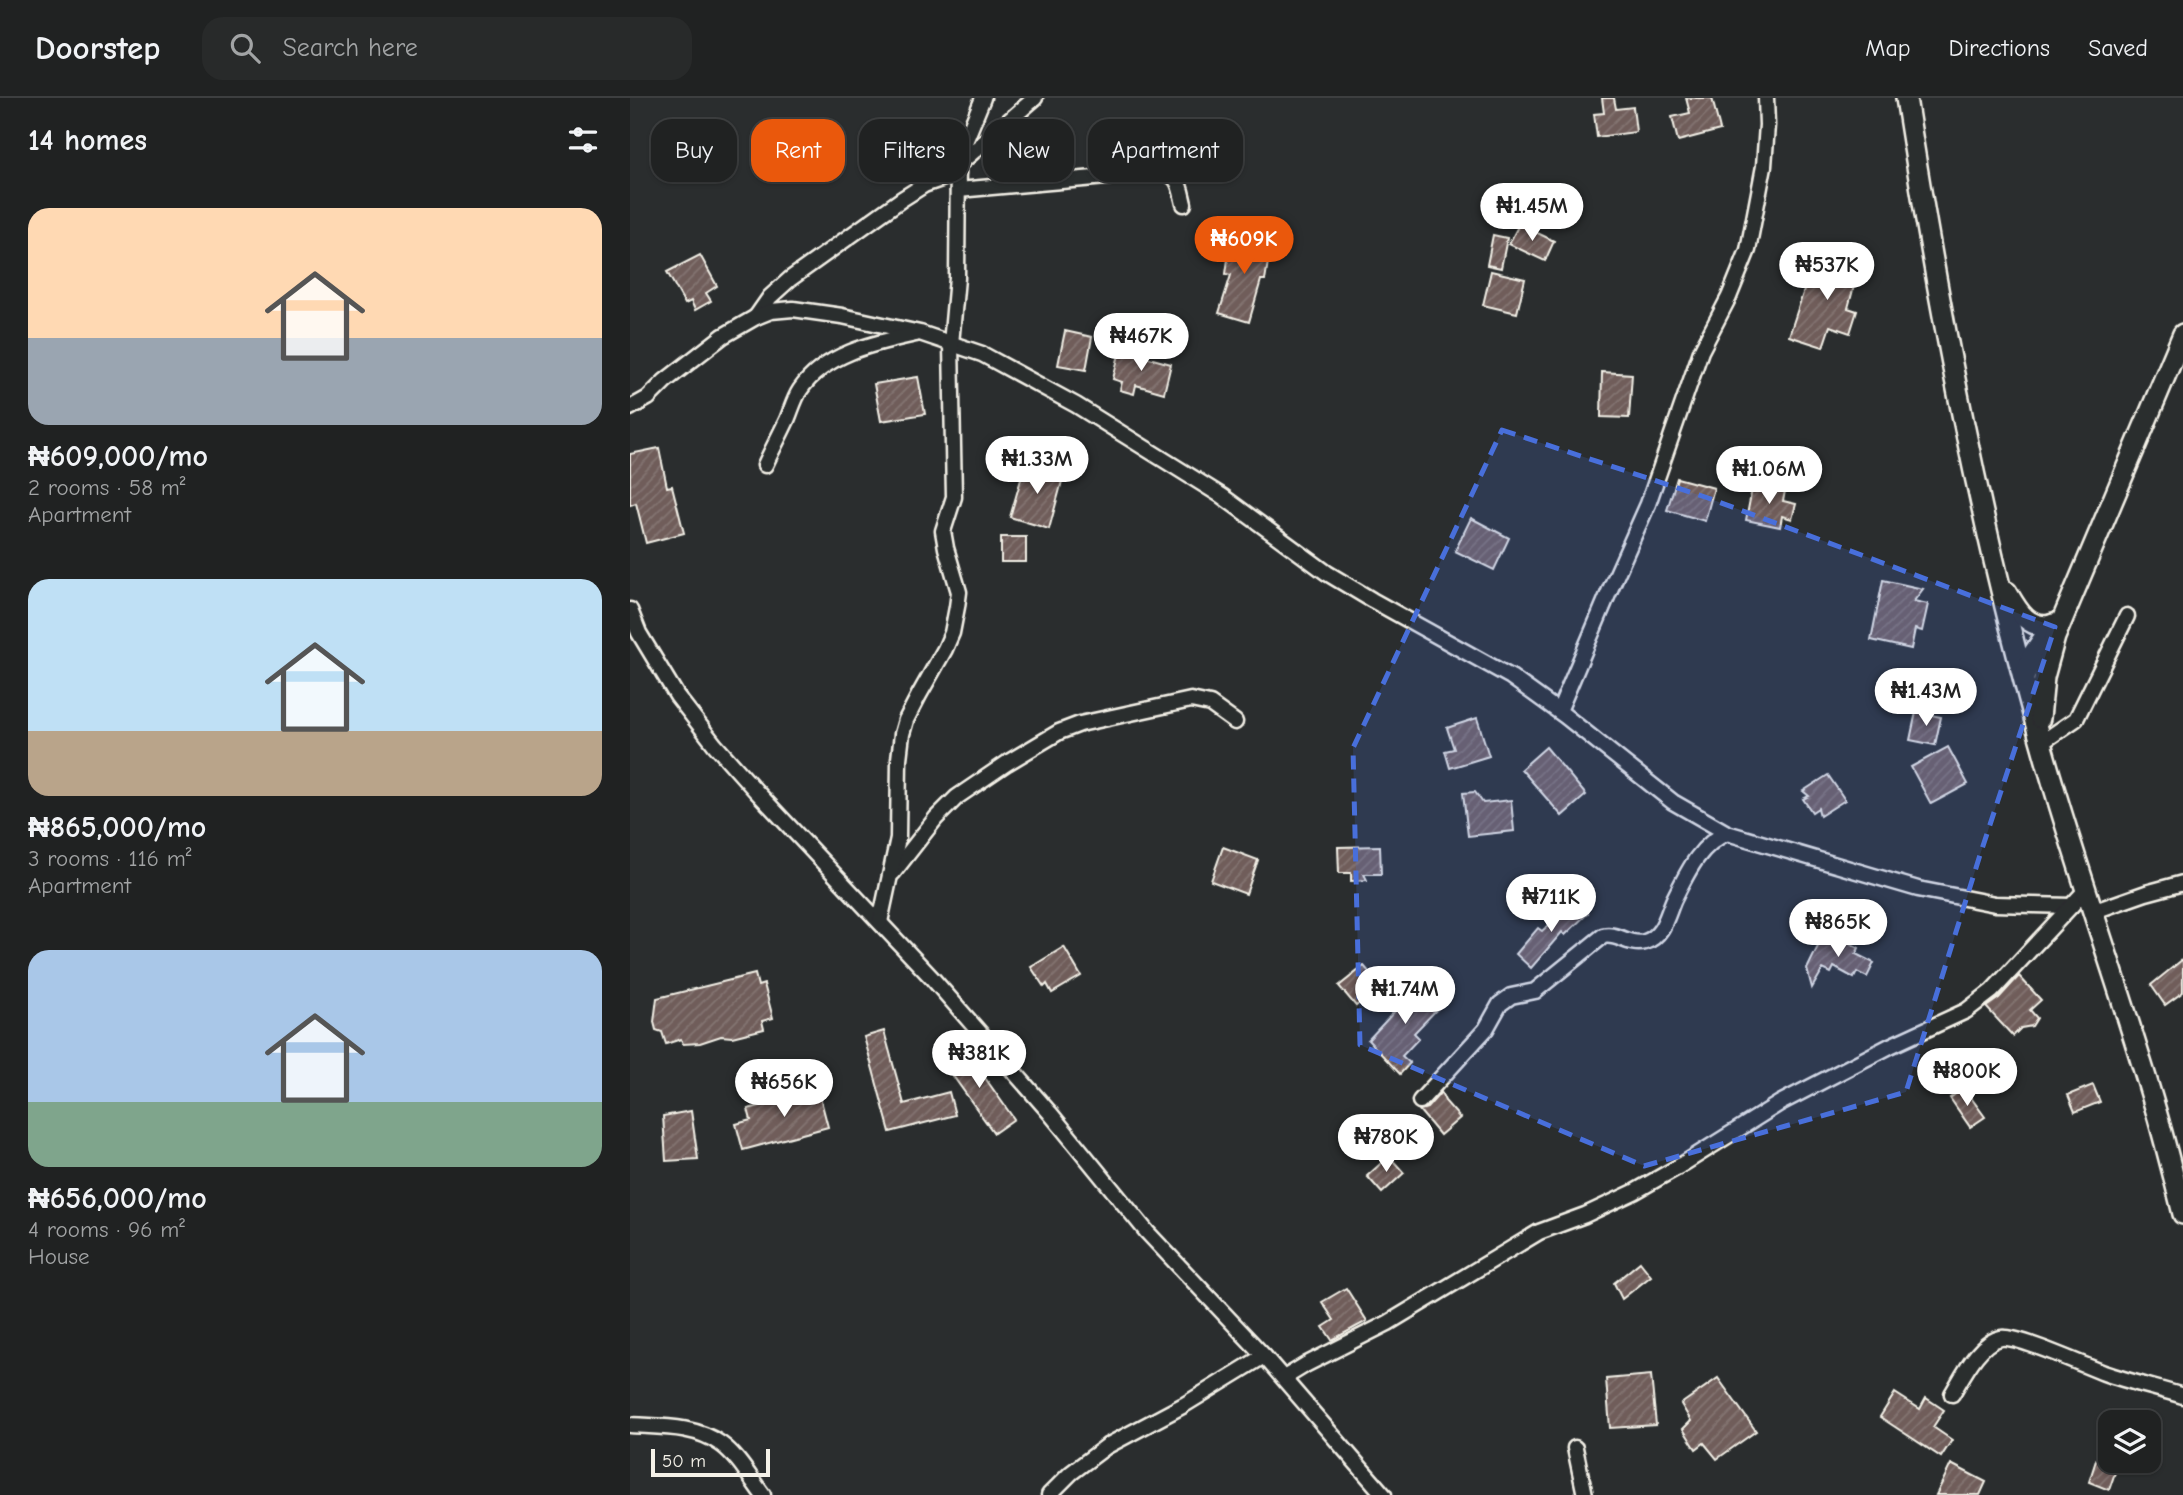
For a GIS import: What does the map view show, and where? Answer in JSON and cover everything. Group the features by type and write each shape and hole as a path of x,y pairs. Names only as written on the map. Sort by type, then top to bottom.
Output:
{"main road":[{"path":"1906,98 1956,386 2024,678 2085,891 2158,1118 2183,1214"},
{"path":"2041,743 2039,707 2043,677 2055,637 2183,334"},
{"path":"2001,583 2028,621 2041,627 2052,625"},
{"path":"2024,678 2032,654 2069,603"}],"street":[{"path":"969,132 983,98"},
{"path":"969,159 1035,98"},
{"path":"1559,711 1648,504 1701,351 1729,297 1748,250 1763,166 1767,125 1766,98"},
{"path":"958,190 1163,172 1176,178 1184,204"},
{"path":"756,317 770,297 790,279 930,182"},
{"path":"880,922 898,838 902,734 913,707 952,633 959,592 943,531 954,497 951,344 957,278 958,182"},
{"path":"630,408 648,398 665,381 723,336 756,317 771,312 793,309 842,316 920,333 982,354 1076,405 1222,496 1327,573 1511,677 1559,711 1673,802 1727,832 1918,889 1995,904 2071,906"},
{"path":"765,464 800,391 811,378 852,351 877,342 920,333"},
{"path":"630,610 639,633 677,696 715,745 880,922 1050,1114 1147,1232 1284,1378 1384,1495"},
{"path":"2041,743 2076,719 2127,617"},
{"path":"890,877 936,818 957,797 1059,732 1080,724 1191,700 1210,704 1235,722"},
{"path":"1420,1101 1486,1029 1500,1004 1511,996 1535,991 1603,936 1610,934 1635,943 1646,942 1657,935 1702,850 1714,838 1727,832"},
{"path":"2092,912 2183,883"},
{"path":"1284,1378 1388,1323 1539,1232 1585,1215 1634,1192 1790,1098 1890,1046 1966,1011 1992,991 2085,891"},
{"path":"1952,1394 1976,1356 1989,1344 2002,1338 2022,1342 2105,1374 2183,1396"},
{"path":"1049,1495 1071,1473 1107,1446 1184,1405 1264,1356"},
{"path":"630,1425 683,1429 705,1435 733,1455 763,1495"},
{"path":"1575,1448 1585,1495"}],"highlighted area":[{"path":"1502,430 1708,498 2055,627 1906,1092 1644,1166 1360,1045 1353,748"}],"building":[{"path":"1602,98 1614,98 1616,109 1633,107 1636,132 1597,137 1594,114 1604,113"},
{"path":"1686,98 1712,98 1720,130 1678,141 1672,117 1690,113"},
{"path":"1519,224 1554,241 1545,261 1509,244"},
{"path":"1493,235 1507,238 1501,268 1487,265"},
{"path":"1237,238 1271,244 1265,280 1261,280 1249,322 1219,313 1231,275 1226,274 1228,259 1221,258 1223,244 1235,246"},
{"path":"1823,254 1860,264 1848,308 1857,311 1850,333 1830,326 1823,347 1789,336 1807,281 1815,284"},
{"path":"700,255 717,286 706,293 711,301 695,310 691,301 685,304 667,272"},
{"path":"1491,271 1525,279 1517,313 1483,305"},
{"path":"1065,331 1092,337 1086,370 1058,365"},
{"path":"1120,350 1171,364 1164,393 1136,385 1134,394 1120,390 1122,382 1113,379"},
{"path":"1602,372 1632,374 1629,418 1601,417"},
{"path":"918,377 925,414 881,421 874,384"},
{"path":"659,448 667,487 672,486 684,533 646,543 636,503 630,505 630,454"},
{"path":"1026,462 1064,474 1049,529 1010,517"},
{"path":"1677,478 1714,488 1705,521 1667,510"},
{"path":"1753,484 1785,491 1783,501 1796,504 1792,519 1782,516 1780,527 1746,520"},
{"path":"1471,518 1509,538 1494,570 1455,551"},
{"path":"1001,537 1026,537 1026,562 1001,562"},
{"path":"1883,580 1923,589 1914,601 1928,604 1922,631 1915,629 1911,649 1871,640"},
{"path":"1916,712 1941,717 1935,745 1910,740"},
{"path":"1477,718 1489,756 1450,768 1445,751 1454,749 1447,728"},
{"path":"1546,747 1586,795 1562,816 1521,769"},
{"path":"1948,747 1968,784 1931,804 1911,767"},
{"path":"1828,775 1845,800 1820,816 1818,808 1812,812 1803,799 1809,796 1803,791"},
{"path":"1475,792 1483,803 1511,800 1514,831 1468,836 1463,793"},
{"path":"1380,846 1381,874 1364,874 1367,880 1351,881 1351,873 1339,873 1338,847"},
{"path":"1223,847 1258,860 1246,894 1211,881"},
{"path":"1576,900 1588,913 1565,935 1562,932 1531,968 1516,954 1538,928 1542,931"},
{"path":"1837,936 1859,948 1856,954 1874,963 1867,977 1857,972 1854,978 1834,967 1831,973 1823,969 1812,988 1807,969 1821,940"},
{"path":"1064,947 1081,976 1052,993 1047,984 1044,987 1031,967"},
{"path":"2183,959 2183,992 2165,1005 2151,985"},
{"path":"1364,966 1383,984 1356,1006 1339,986"},
{"path":"755,974 758,986 764,984 773,1018 762,1021 764,1029 732,1037 721,1036 700,1043 683,1044 681,1039 666,1044 662,1032 656,1030 654,1022 657,998"},
{"path":"2019,976 2041,1000 2030,1010 2037,1018 2032,1026 2021,1028 2013,1036 1986,1007 1999,998"},
{"path":"1422,979 1438,994 1434,1001 1441,1005 1414,1033 1419,1038 1402,1056 1410,1063 1400,1074 1368,1040"},
{"path":"884,1031 904,1104 949,1092 955,1115 890,1132 864,1037"},
{"path":"964,1048 1014,1119 994,1133 943,1062"},
{"path":"817,1085 828,1127 743,1150 736,1124 751,1120 748,1109 795,1097 793,1091"},
{"path":"2093,1085 2100,1102 2075,1112 2068,1095"},
{"path":"1964,1088 1985,1117 1970,1127 1950,1098"},
{"path":"1441,1092 1460,1118 1440,1135 1419,1110 1427,1108"},
{"path":"691,1111 698,1159 666,1161 663,1116"},
{"path":"1389,1156 1404,1173 1382,1193 1367,1176"},
{"path":"1640,1262 1651,1276 1622,1299 1614,1283"},
{"path":"1346,1288 1367,1321 1332,1340 1323,1327 1334,1320 1322,1302"},
{"path":"1651,1375 1656,1425 1610,1428 1606,1379"},
{"path":"1718,1378 1756,1431 1717,1459 1704,1443 1696,1449 1683,1429 1691,1421 1681,1404"},
{"path":"1895,1393 1920,1409 1926,1398 1944,1410 1933,1427 1952,1440 1941,1457 1880,1417"},
{"path":"2098,1454 2098,1473 2115,1473 2109,1490 2089,1482"},
{"path":"1951,1464 1986,1482 1980,1495 1936,1495"}]}
